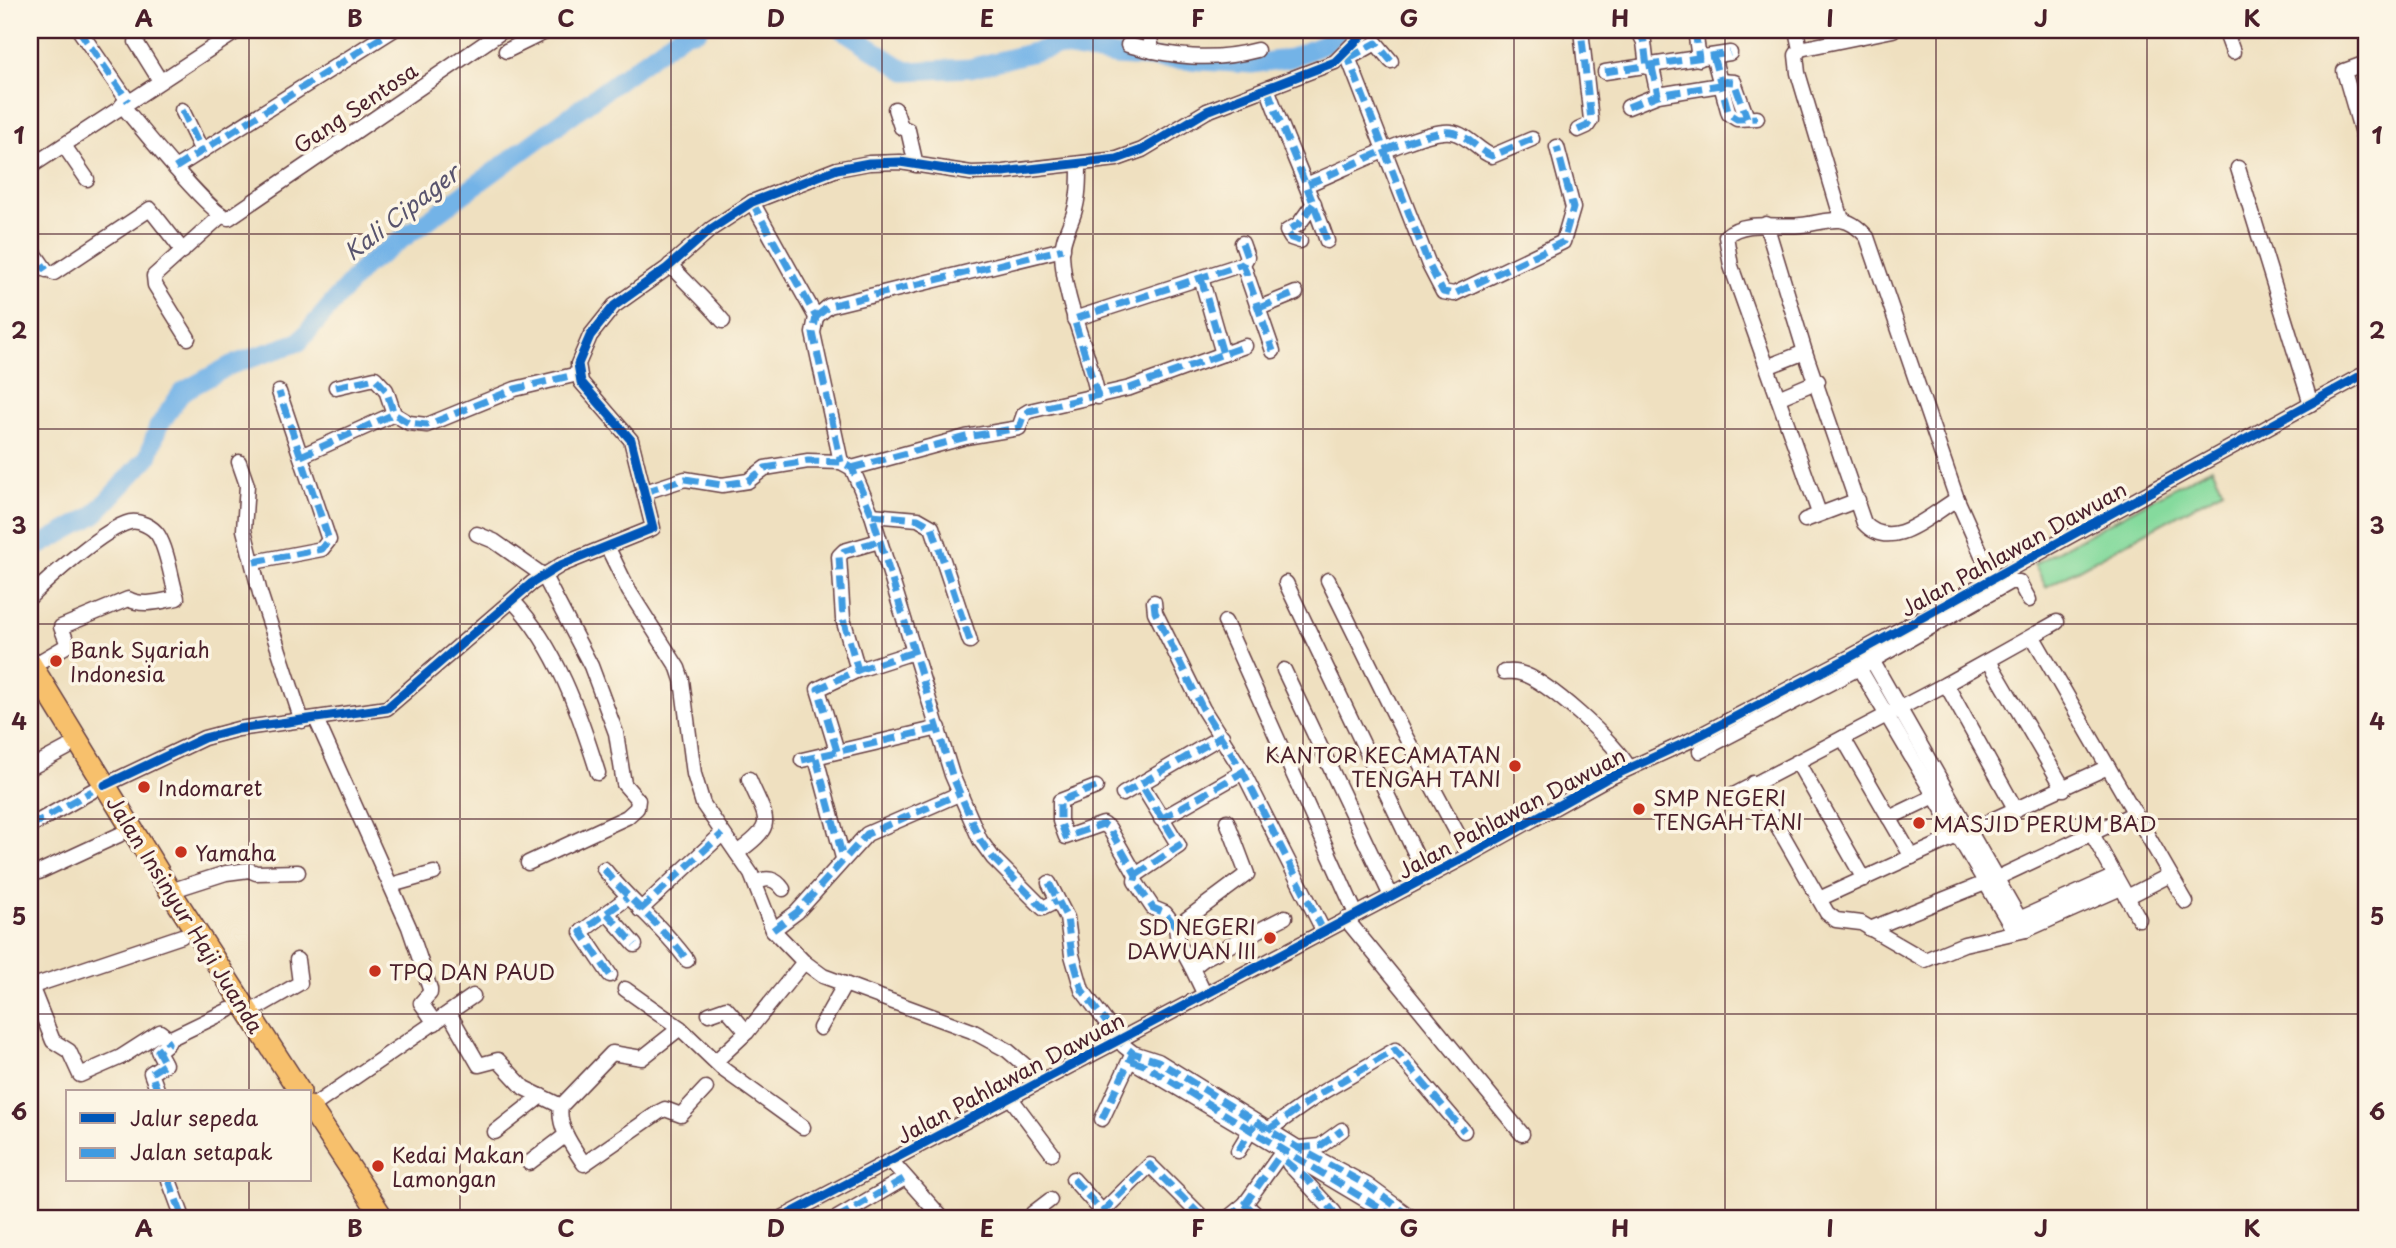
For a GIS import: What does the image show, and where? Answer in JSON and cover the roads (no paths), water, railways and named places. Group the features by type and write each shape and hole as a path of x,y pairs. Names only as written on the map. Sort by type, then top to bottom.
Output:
{"highway":[{"name":"Jalan Insinyur Haji Juanda","path":"31,664 99,788 119,835 182,936 298,1090"},
{"name":"Jalan Insinyur Haji Juanda","path":"30,690 67,748 99,788 170,891 283,1090"},
{"path":"312,1111 362,1204"},
{"path":"312,1135 362,1204 383,1218"}],"street":[{"path":"79,30 125,103 175,167 225,217"},
{"path":"30,167 65,146 159,79 239,30"},
{"path":"175,167 393,30"},
{"name":"Gang Sentosa","path":"188,338 153,276 225,217 504,30"},
{"path":"506,51 549,30"},
{"path":"1149,30 1152,51"},
{"path":"1347,55 1367,30"},
{"path":"1578,130 1587,126 1591,120 1581,30"},
{"path":"1638,30 1644,42 1658,95"},
{"path":"1695,30 1720,83"},
{"path":"1796,30 1800,49"},
{"path":"1842,220 1798,73 1796,55 1800,49 1892,30"},
{"path":"2225,30 2233,52"},
{"path":"136,42 159,79"},
{"path":"30,826 99,788 204,738 238,729 387,708 398,702 544,576 561,565 653,528 631,440 587,390 578,374 578,364 601,320 622,299 670,265 699,237 752,202 837,169 869,163 916,165 971,173 1118,159 1142,150 1207,111 1268,90 1376,43 1391,61"},
{"path":"1128,45 1197,58 1257,50"},
{"path":"1605,72 1730,53"},
{"path":"1347,55 1440,289 1454,294 1558,246 1566,238 1573,208 1557,147"},
{"path":"2366,63 2344,71 2366,147"},
{"path":"1629,107 1658,95 1734,82 1752,118"},
{"path":"1268,90 1283,132 1308,184 1327,242"},
{"path":"895,109 901,127 908,130 916,165"},
{"path":"182,110 202,151"},
{"path":"1308,184 1385,150 1445,131 1458,134 1492,156 1532,139"},
{"path":"65,146 87,178"},
{"path":"1079,164 1080,185 1063,248 1074,319 1098,397"},
{"path":"2238,168 2311,404"},
{"path":"752,202 816,317"},
{"path":"1300,242 1291,239 1287,231 1299,224 1314,204"},
{"path":"30,247 50,272 150,209 183,251"},
{"path":"1819,513 1731,266 1726,236 1733,231 1766,224 1782,226 1842,220 1860,229 1871,245 1956,499 1993,580"},
{"path":"1766,224 1805,352 1818,381 1868,526 1872,530 1892,533 1915,527 1956,499"},
{"path":"1074,319 1243,264 1247,257 1242,243"},
{"path":"1057,901 1043,908 993,858 980,840 939,728 872,515 846,465 813,333 816,317 829,306 1063,248"},
{"path":"1243,264 1273,351"},
{"path":"670,265 688,286 701,294 723,321"},
{"path":"1201,278 1223,354"},
{"path":"1259,308 1296,293"},
{"path":"645,492 685,479 722,485 748,481 765,468 774,465 846,465 966,437 1019,428 1029,411 1098,397 1164,378 1245,346"},
{"path":"1767,367 1805,352"},
{"name":"Jalan Pahlawan Dawuan","path":"782,1218 900,1171 1010,1097 1042,1080 1128,1052 1204,993 1323,930 1351,920 1629,768 1862,658 1993,580 2366,373"},
{"path":"336,387 375,378 386,390 394,414 409,423 427,425 515,389 578,374"},
{"path":"1778,398 1818,381"},
{"path":"251,554 314,551 327,543 279,392"},
{"path":"301,456 394,414"},
{"path":"239,462 247,485 244,530 260,593 309,720 414,939 430,989 430,993 421,1003 435,1023"},
{"path":"1805,520 1858,500"},
{"path":"872,515 918,519 932,527 970,641"},
{"path":"30,597 48,578 104,536 128,522 136,521 159,537 177,598 151,603 135,603 128,599 70,623 60,628 68,645 31,664"},
{"path":"477,534 494,541 544,576 591,666 616,733 624,784 638,800 636,808 627,817 528,863"},
{"path":"858,670 843,619 839,556 844,551 879,541"},
{"path":"608,548 629,591 678,668 682,680 694,774 713,843"},
{"path":"1328,580 1401,728 1469,855"},
{"path":"1700,751 1862,658 2010,582 2019,582 2028,600"},
{"path":"1286,583 1427,878"},
{"path":"513,601 532,624 567,686 598,773"},
{"path":"1153,602 1155,612 1203,709 1243,772 1323,930"},
{"path":"1225,622 1351,920 1522,1134"},
{"path":"1728,798 1989,661 2057,622"},
{"path":"2033,637 2186,902"},
{"path":"837,751 818,689 858,670 914,652"},
{"path":"1862,658 2020,927"},
{"path":"1989,661 2064,789"},
{"path":"1284,670 1391,896"},
{"path":"1504,672 1520,673 1545,685 1614,746 1629,768"},
{"path":"1946,684 2016,810"},
{"path":"1892,711 1935,796 1964,834"},
{"path":"844,858 809,759 939,728"},
{"path":"1122,794 1222,736"},
{"path":"1843,738 1912,857"},
{"path":"30,768 67,748"},
{"path":"1798,762 1864,879"},
{"path":"1819,899 2108,767"},
{"path":"1161,819 1243,772"},
{"path":"737,853 763,834 765,828 766,819 749,779"},
{"path":"1753,783 1831,917 1856,921 1925,960 1964,944 2020,927 2121,887 2170,875"},
{"path":"1136,875 1180,846 1141,784"},
{"path":"1096,787 1060,801 1060,821 1066,837 1105,825 1153,908 1165,913 1176,927 1178,942 1204,993"},
{"path":"773,930 812,897 867,834 961,793"},
{"path":"1889,818 1935,796"},
{"path":"1870,929 1991,881 2136,813"},
{"path":"1176,927 1247,874 1227,821"},
{"path":"2092,834 2139,919"},
{"path":"39,872 119,835"},
{"path":"713,843 737,853 756,883 773,930 797,971 823,976 840,995 972,1031 1007,1050 1042,1080"},
{"path":"640,910 713,843"},
{"path":"604,869 627,898 669,934 687,960"},
{"path":"170,891 226,873 249,870 256,873 298,872"},
{"path":"390,885 434,873"},
{"path":"756,883 767,879 775,880 783,889"},
{"path":"1049,883 1067,918 1072,956 1082,990 1128,1052 1144,1065 1258,1128 1287,1152 1396,1218"},
{"path":"610,975 581,932 627,898"},
{"path":"607,913 635,945"},
{"path":"1192,968 1205,958 1285,917"},
{"path":"157,1090 150,1073 164,1065 158,1051 168,1043 160,1032 121,1057 80,1075 69,1051 53,1041 31,986 182,936"},
{"path":"166,1040 300,983 297,960"},
{"path":"716,1060 747,1032 797,971"},
{"path":"625,989 680,1028 724,1070 803,1127"},
{"path":"820,1028 840,995"},
{"path":"312,1106 473,996"},
{"path":"709,1014 726,1008 747,1032"},
{"path":"449,1013 479,1065 498,1060 524,1088 561,1106"},
{"path":"561,1106 612,1053 642,1058 680,1028"},
{"path":"1238,1151 1258,1128 1395,1050 1464,1131"},
{"path":"1101,1119 1128,1052"},
{"path":"561,1106 566,1135 583,1164 659,1112 665,1109 677,1116 681,1115 706,1088"},
{"path":"495,1132 541,1096"},
{"path":"1010,1097 1052,1153"},
{"path":"1228,1218 1245,1204 1287,1152 1320,1146 1342,1130"},
{"path":"529,1163 566,1135"},
{"path":"1287,1152 1334,1212"},
{"path":"1287,1152 1367,1185 1412,1218"},
{"path":"1073,1179 1105,1215 1150,1165 1203,1218"},
{"path":"837,1218 900,1171 942,1218"},
{"path":"170,1182 183,1218"},
{"path":"1031,1218 1033,1213 1050,1200"},
{"path":"1245,1204 1260,1218"}],"waterway":[{"name":"Kali Cipager","path":"30,551 94,515 148,457 158,427 182,392 231,365 299,342 364,267 683,33 698,30"},
{"name":"Kali Cipager","path":"843,30 906,71 970,68 1058,46 1115,56 1252,64 1291,58 1325,44 1340,30"}],"place":[{"name":"Bank Syariah Indonesia","path":"56,661"},
{"name":"KANTOR KECAMATAN TENGAH TANI","path":"1515,766"},
{"name":"Indomaret","path":"144,787"},
{"name":"SMP NEGERI TENGAH TANI","path":"1639,809"},
{"name":"MASJID PERUM BAD","path":"1919,823"},
{"name":"Yamaha","path":"181,852"},
{"name":"SD NEGERI DAWUAN III","path":"1270,938"},
{"name":"TPQ DAN PAUD","path":"375,971"},
{"name":"Kedai Makan Lamongan","path":"378,1166"}]}
